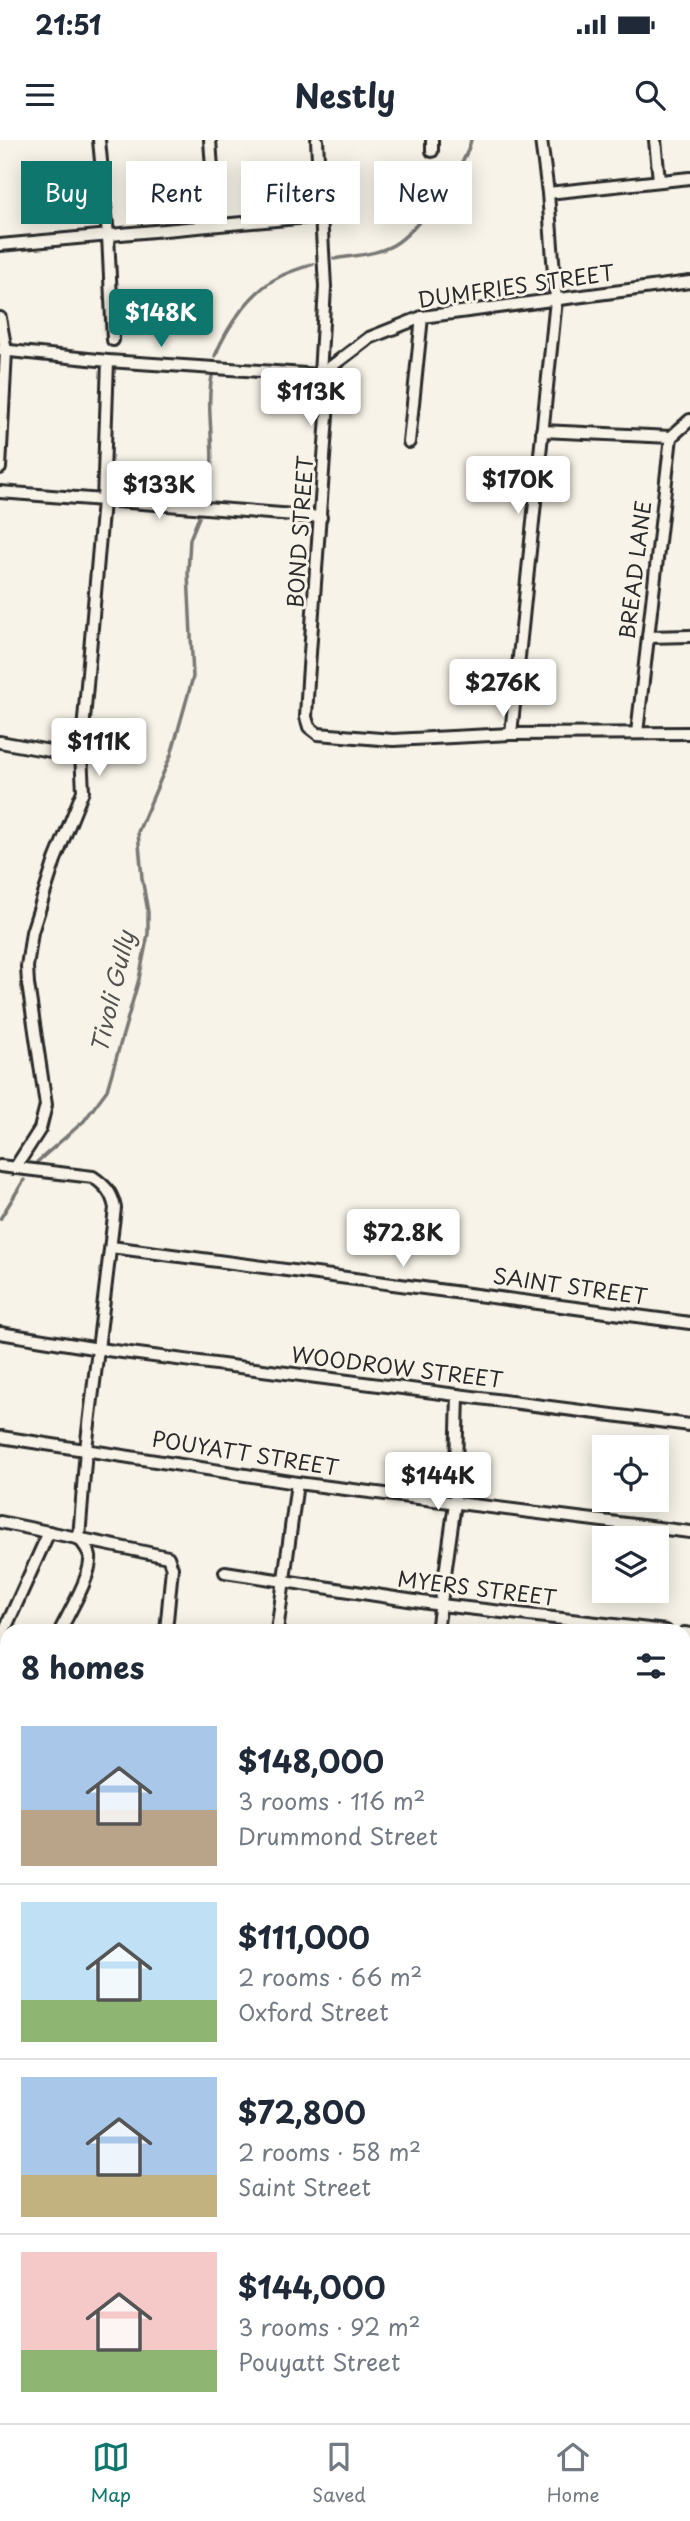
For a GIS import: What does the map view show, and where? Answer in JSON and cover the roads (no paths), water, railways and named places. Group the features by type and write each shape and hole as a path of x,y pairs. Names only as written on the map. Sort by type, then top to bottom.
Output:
{"street":[{"path":"99,140 113,340"},
{"path":"210,140 216,225"},
{"name":"BOND STREET","path":"317,140 318,161"},
{"path":"541,140 556,300 512,734 690,733"},
{"path":"655,140 659,180"},
{"path":"548,193 690,178"},
{"path":"0,245 241,223"},
{"name":"BOND STREET","path":"321,224 325,287 320,375 328,402 306,717 309,727 318,734 393,740 512,734"},
{"name":"DUMFRIES STREET","path":"320,375 369,338 422,317 690,282"},
{"path":"409,442 422,317"},
{"path":"0,318 3,351 0,468"},
{"path":"3,351 320,375"},
{"path":"15,1168 44,1118 46,1105 27,967 32,932 83,791 81,754 103,500 108,361"},
{"path":"542,431 671,437 690,421"},
{"name":"BREAD LANE","path":"637,733 671,437"},
{"path":"0,492 321,517"},
{"path":"648,637 690,636"},
{"path":"0,742 61,754 81,754"},
{"path":"0,1166 93,1177 113,1195 115,1208 86,1449 79,1538 90,1553 89,1567 63,1624"},
{"name":"SAINT STREET","path":"111,1247 690,1323"},
{"name":"WOODROW STREET","path":"0,1332 99,1349 690,1424"},
{"path":"438,1624 455,1503 458,1395"},
{"name":"POUYATT STREET","path":"1,1437 298,1483 690,1532"},
{"path":"278,1624 298,1483"},
{"path":"0,1522 168,1557 172,1568 167,1624"},
{"path":"7,1624 49,1532"},
{"name":"MYERS STREET","path":"225,1573 441,1605 605,1624"}],"waterway":[{"name":"Tivoli Gully","path":"334,259 383,250 398,242 429,210 451,180 471,140"},
{"name":"Tivoli Gully","path":"215,356 241,310 260,290 281,276 313,264"},
{"name":"Tivoli Gully","path":"206,497 212,466 210,387 213,372"},
{"name":"Tivoli Gully","path":"37,1162 84,1121 107,1090 139,979 148,934 148,912 138,832 171,755 193,677 188,573 190,539 199,517"},
{"name":"Tivoli Gully","path":"0,1219 24,1180"}]}
